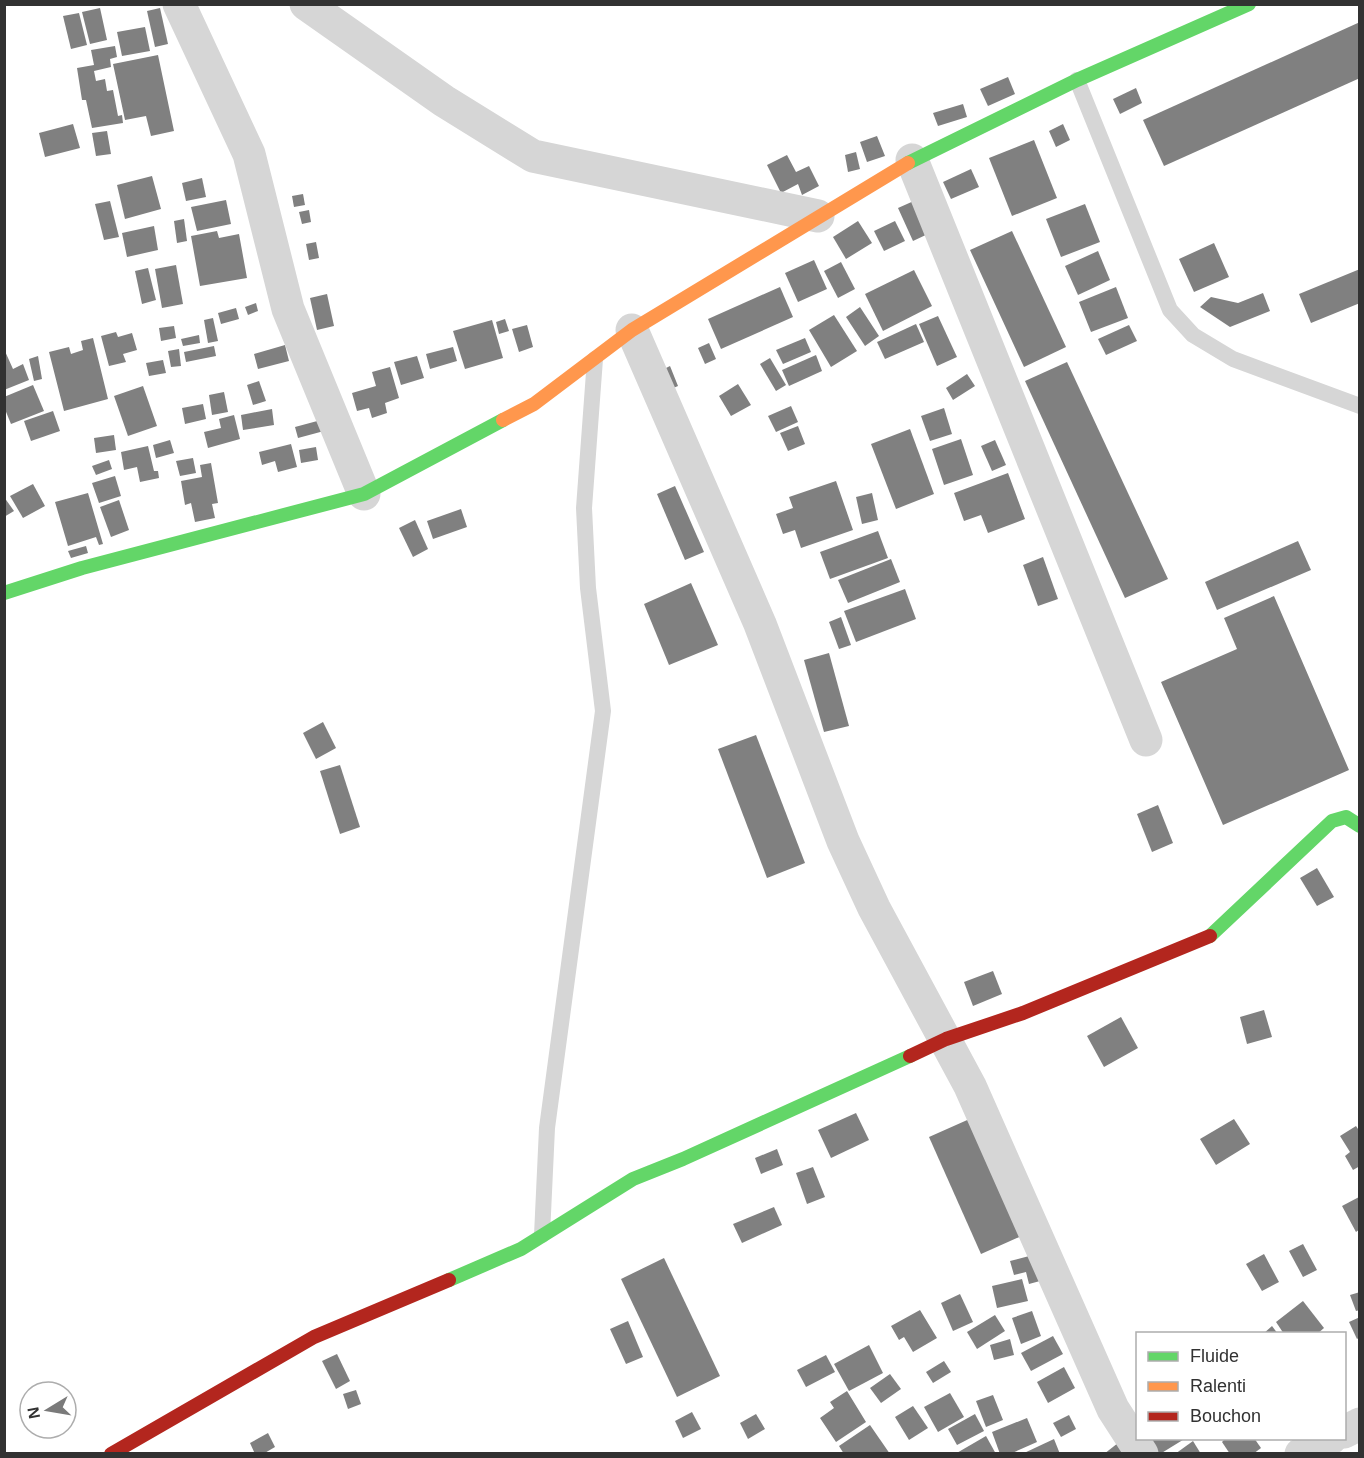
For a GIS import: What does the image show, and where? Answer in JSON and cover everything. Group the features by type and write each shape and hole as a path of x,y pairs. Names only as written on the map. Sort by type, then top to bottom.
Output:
{"street":[{"path":"179,4 249,154 288,309 364,494"},
{"path":"306,4 444,101 533,156 818,216"},
{"path":"4,593 82,568 364,494 534,404 632,330 912,160 1077,80 1249,4"},
{"path":"912,160 1146,740"},
{"path":"632,330 760,624 843,841 874,908 970,1086 1113,1409 1142,1454"},
{"path":"111,1454 314,1336 521,1249 633,1179 683,1159 946,1039 1023,1013 1211,936 1332,821 1355,817"},
{"path":"1301,1454 1327,1440"}],"lane":[{"path":"1077,80 1170,310 1193,335 1233,358 1359,406"},
{"path":"542,1235 547,1128 603,711 588,588 584,507 595,358"}],"building":[{"path":"100,8 107,40 90,44 82,12"},
{"path":"160,8 168,44 155,47 147,11"},
{"path":"79,13 87,45 71,49 63,16"},
{"path":"1360,22 1360,78 1164,166 1143,120"},
{"path":"145,27 150,51 122,56 117,32"},
{"path":"115,46 117,57 110,59 111,67 94,71 96,81 105,79 107,91 113,90 118,116 122,115 123,123 92,128 86,100 82,100 77,68 94,65 91,50"},
{"path":"158,55 174,131 151,136 146,116 125,120 113,64"},
{"path":"1008,77 1015,94 988,106 980,89"},
{"path":"1136,88 1142,103 1120,114 1113,99"},
{"path":"963,104 967,117 938,126 933,113"},
{"path":"73,124 80,148 45,157 39,133"},
{"path":"1063,124 1070,140 1056,147 1049,131"},
{"path":"107,131 111,154 96,156 92,133"},
{"path":"877,136 885,156 867,162 860,142"},
{"path":"1034,140 1057,198 1012,216 989,158"},
{"path":"856,152 860,169 848,172 845,155"},
{"path":"787,155 796,172 809,166 819,186 802,195 798,184 781,193 767,165"},
{"path":"971,169 979,187 951,199 943,182"},
{"path":"152,176 161,209 125,219 117,185"},
{"path":"202,178 206,197 186,201 182,183"},
{"path":"303,194 305,205 294,207 292,196"},
{"path":"226,200 231,224 197,231 191,207"},
{"path":"916,200 930,233 913,241 898,208"},
{"path":"110,201 119,237 104,240 95,204"},
{"path":"1085,204 1100,242 1061,257 1046,219"},
{"path":"309,210 311,222 302,224 299,212"},
{"path":"184,219 187,241 177,243 174,221"},
{"path":"858,221 872,243 846,259 833,237"},
{"path":"895,221 905,241 884,251 874,231"},
{"path":"154,226 158,250 127,257 122,233"},
{"path":"217,231 219,238 239,234 247,278 200,286 191,236"},
{"path":"1012,231 1066,347 1024,367 970,250"},
{"path":"316,242 319,258 309,260 306,244"},
{"path":"1214,243 1229,277 1194,292 1179,259"},
{"path":"1098,251 1110,280 1078,295 1065,266"},
{"path":"814,260 827,289 798,302 785,273"},
{"path":"841,262 855,289 838,298 824,271"},
{"path":"176,265 183,304 162,308 155,269"},
{"path":"148,268 156,300 142,304 135,271"},
{"path":"1360,269 1360,303 1311,323 1299,294"},
{"path":"914,270 932,306 883,331 865,294"},
{"path":"780,287 793,317 721,349 708,319"},
{"path":"1116,287 1128,318 1091,332 1079,302"},
{"path":"1263,293 1270,311 1230,327 1200,307 1211,297 1238,303"},
{"path":"327,294 334,326 317,330 310,298"},
{"path":"256,303 258,311 248,315 245,307"},
{"path":"860,307 879,336 865,346 846,317"},
{"path":"236,308 239,319 221,324 218,313"},
{"path":"834,315 857,351 831,367 809,330"},
{"path":"938,316 957,357 937,366 919,324"},
{"path":"213,318 218,341 208,343 204,320"},
{"path":"505,319 509,331 499,334 496,322"},
{"path":"492,320 503,358 465,369 453,331"},
{"path":"916,324 924,342 885,359 877,342"},
{"path":"527,325 533,347 519,352 512,329"},
{"path":"1129,325 1137,341 1106,355 1098,339"},
{"path":"174,326 176,338 161,341 159,328"},
{"path":"116,332 118,337 132,333 137,350 123,354 126,362 109,366 101,336"},
{"path":"199,335 200,343 183,346 181,339"},
{"path":"93,338 108,399 64,411 49,352 69,347 71,354 83,350 81,341"},
{"path":"805,338 811,352 783,364 776,350"},
{"path":"709,343 716,359 705,364 698,348"},
{"path":"285,345 289,361 258,369 254,354"},
{"path":"214,346 216,356 186,362 184,352"},
{"path":"453,347 457,361 430,369 426,354"},
{"path":"4,349 13,369 23,364 29,380 4,390"},
{"path":"179,349 181,366 171,367 168,351"},
{"path":"816,355 822,371 789,386 782,370"},
{"path":"38,356 42,379 34,381 29,359"},
{"path":"417,356 424,378 401,385 394,362"},
{"path":"770,358 786,385 776,391 760,364"},
{"path":"163,360 166,373 149,376 146,363"},
{"path":"1067,362 1168,579 1125,598 1025,381"},
{"path":"670,366 678,386 662,393 654,374"},
{"path":"390,367 399,398 385,403 387,413 372,418 369,408 357,411 352,393 376,386 372,372"},
{"path":"967,374 975,386 953,400 946,388"},
{"path":"259,381 266,401 253,405 247,385"},
{"path":"738,384 751,405 731,416 719,396"},
{"path":"33,385 44,411 11,424 4,407 4,397"},
{"path":"143,386 157,426 128,436 114,396"},
{"path":"224,392 228,412 212,415 209,395"},
{"path":"203,404 206,419 185,424 182,408"},
{"path":"791,406 798,422 776,432 768,416"},
{"path":"944,408 952,434 930,441 921,416"},
{"path":"272,409 274,425 243,430 241,415"},
{"path":"53,411 60,431 31,441 24,421"},
{"path":"234,415 240,439 208,448 204,432 221,428 219,419"},
{"path":"321,420 324,431 298,438 295,427"},
{"path":"798,426 805,444 788,451 780,433"},
{"path":"910,429 934,494 896,509 871,444"},
{"path":"114,435 116,450 96,453 94,438"},
{"path":"961,439 973,475 944,485 932,449"},
{"path":"170,440 174,453 156,458 153,445"},
{"path":"995,440 1006,465 992,471 981,446"},
{"path":"291,444 297,467 278,472 275,461 262,465 259,452"},
{"path":"148,446 154,471 158,471 159,478 140,482 137,467 124,470 121,452"},
{"path":"316,447 318,460 301,463 299,450"},
{"path":"193,458 196,473 180,476 176,461"},
{"path":"109,460 112,469 96,475 92,466"},
{"path":"211,463 218,503 212,504 215,518 195,522 191,503 185,505 181,481 202,477 200,465"},
{"path":"1008,473 1025,519 988,533 981,515 964,521 954,493"},
{"path":"115,476 121,496 99,503 92,483"},
{"path":"836,481 853,530 801,548 795,530 783,534 776,514 793,508 789,497"},
{"path":"33,484 45,506 23,518 10,496"},
{"path":"675,486 704,552 685,560 657,494"},
{"path":"88,493 103,544 99,545 96,537 68,546 55,502"},
{"path":"872,493 878,520 862,524 856,497"},
{"path":"4,497 14,511 4,517"},
{"path":"119,500 129,530 111,537 100,507"},
{"path":"461,509 467,527 433,539 427,521"},
{"path":"415,520 428,549 413,557 399,528"},
{"path":"878,531 888,558 830,579 820,552"},
{"path":"1298,541 1311,570 1217,610 1205,582"},
{"path":"86,546 88,553 71,558 68,551"},
{"path":"1043,557 1058,599 1038,606 1023,565"},
{"path":"891,559 900,582 848,603 838,580"},
{"path":"691,583 718,645 669,665 644,604"},
{"path":"905,589 916,619 856,642 844,611"},
{"path":"1274,596 1349,770 1223,825 1161,682 1237,649 1224,618"},
{"path":"841,617 851,645 839,649 829,622"},
{"path":"829,653 849,726 824,732 804,660"},
{"path":"323,722 336,748 316,759 303,733"},
{"path":"756,735 805,863 767,878 718,749"},
{"path":"340,765 360,827 340,834 320,771"},
{"path":"1158,805 1173,843 1152,852 1137,814"},
{"path":"1317,868 1334,897 1317,906 1300,878"},
{"path":"993,971 1002,994 973,1006 964,982"},
{"path":"1264,1010 1272,1037 1247,1044 1240,1017"},
{"path":"1121,1017 1138,1048 1104,1067 1087,1036"},
{"path":"856,1113 869,1140 831,1158 818,1130"},
{"path":"974,1117 1026,1234 981,1254 929,1137"},
{"path":"1234,1119 1250,1144 1216,1165 1200,1139"},
{"path":"1356,1126 1360,1132 1360,1166 1353,1170 1345,1156 1350,1152 1340,1136"},
{"path":"777,1149 783,1165 761,1174 755,1158"},
{"path":"813,1167 825,1197 807,1204 796,1173"},
{"path":"1359,1197 1360,1229 1356,1232 1342,1206"},
{"path":"774,1207 782,1225 742,1243 733,1224"},
{"path":"1303,1244 1317,1270 1303,1277 1289,1251"},
{"path":"1264,1254 1279,1282 1262,1291 1246,1264"},
{"path":"1033,1255 1040,1281 1029,1284 1026,1272 1014,1275 1010,1261"},
{"path":"664,1258 720,1376 677,1397 621,1279"},
{"path":"1022,1279 1028,1301 997,1308 992,1286"},
{"path":"1360,1292 1360,1310 1356,1311 1350,1295"},
{"path":"960,1294 973,1322 953,1331 941,1303"},
{"path":"1303,1301 1324,1328 1319,1332 1283,1332 1276,1322"},
{"path":"920,1310 937,1338 913,1352 904,1337 899,1340 891,1326"},
{"path":"1032,1311 1041,1336 1021,1344 1012,1318"},
{"path":"995,1315 1005,1331 977,1349 967,1332"},
{"path":"1360,1317 1360,1337 1357,1339 1349,1322"},
{"path":"628,1321 643,1357 626,1364 610,1329"},
{"path":"1272,1326 1276,1332 1265,1332"},
{"path":"1053,1336 1063,1354 1031,1371 1021,1353"},
{"path":"1010,1339 1014,1355 994,1360 990,1345"},
{"path":"869,1345 883,1373 849,1391 834,1364"},
{"path":"337,1354 350,1381 336,1389 322,1361"},
{"path":"826,1355 835,1372 806,1387 797,1370"},
{"path":"944,1361 951,1372 933,1383 926,1372"},
{"path":"1064,1367 1075,1388 1048,1403 1037,1382"},
{"path":"890,1374 901,1389 881,1403 870,1388"},
{"path":"356,1390 361,1404 348,1409 343,1394"},
{"path":"847,1391 866,1422 836,1442 820,1418 834,1408 830,1402"},
{"path":"950,1393 964,1417 938,1432 924,1407"},
{"path":"993,1395 1003,1420 986,1427 976,1401"},
{"path":"913,1406 928,1428 909,1440 895,1417"},
{"path":"692,1412 701,1429 683,1438 675,1421"},
{"path":"756,1414 765,1429 748,1439 740,1423"},
{"path":"975,1414 984,1431 957,1445 948,1429"},
{"path":"1069,1415 1076,1429 1061,1437 1053,1423"},
{"path":"1027,1418 1037,1442 1010,1454 1000,1454 992,1432"},
{"path":"870,1425 890,1454 844,1454 839,1446"},
{"path":"268,1433 275,1447 263,1454 255,1454 250,1443"},
{"path":"986,1436 996,1454 955,1454"},
{"path":"1054,1439 1060,1454 1022,1454"},
{"path":"1151,1440 1183,1440 1160,1454 1151,1454"},
{"path":"1224,1440 1255,1440 1261,1448 1253,1454 1230,1454 1222,1442"},
{"path":"1193,1441 1201,1454 1175,1454"},
{"path":"1118,1443 1125,1454 1104,1454"}],"traffic: fast":[{"path":"908,163 1077,80 1249,4"},
{"path":"4,593 82,568 364,494 503,420"},
{"path":"1210,936 1332,821 1346,817 1360,826"},
{"path":"449,1280 521,1249 633,1179 683,1159 910,1056"}],"traffic: slow":[{"path":"503,420 534,404 632,330 908,163"}],"traffic: jam":[{"path":"910,1056 946,1039 1023,1013 1210,936"},
{"path":"111,1454 314,1337 449,1280"}]}
